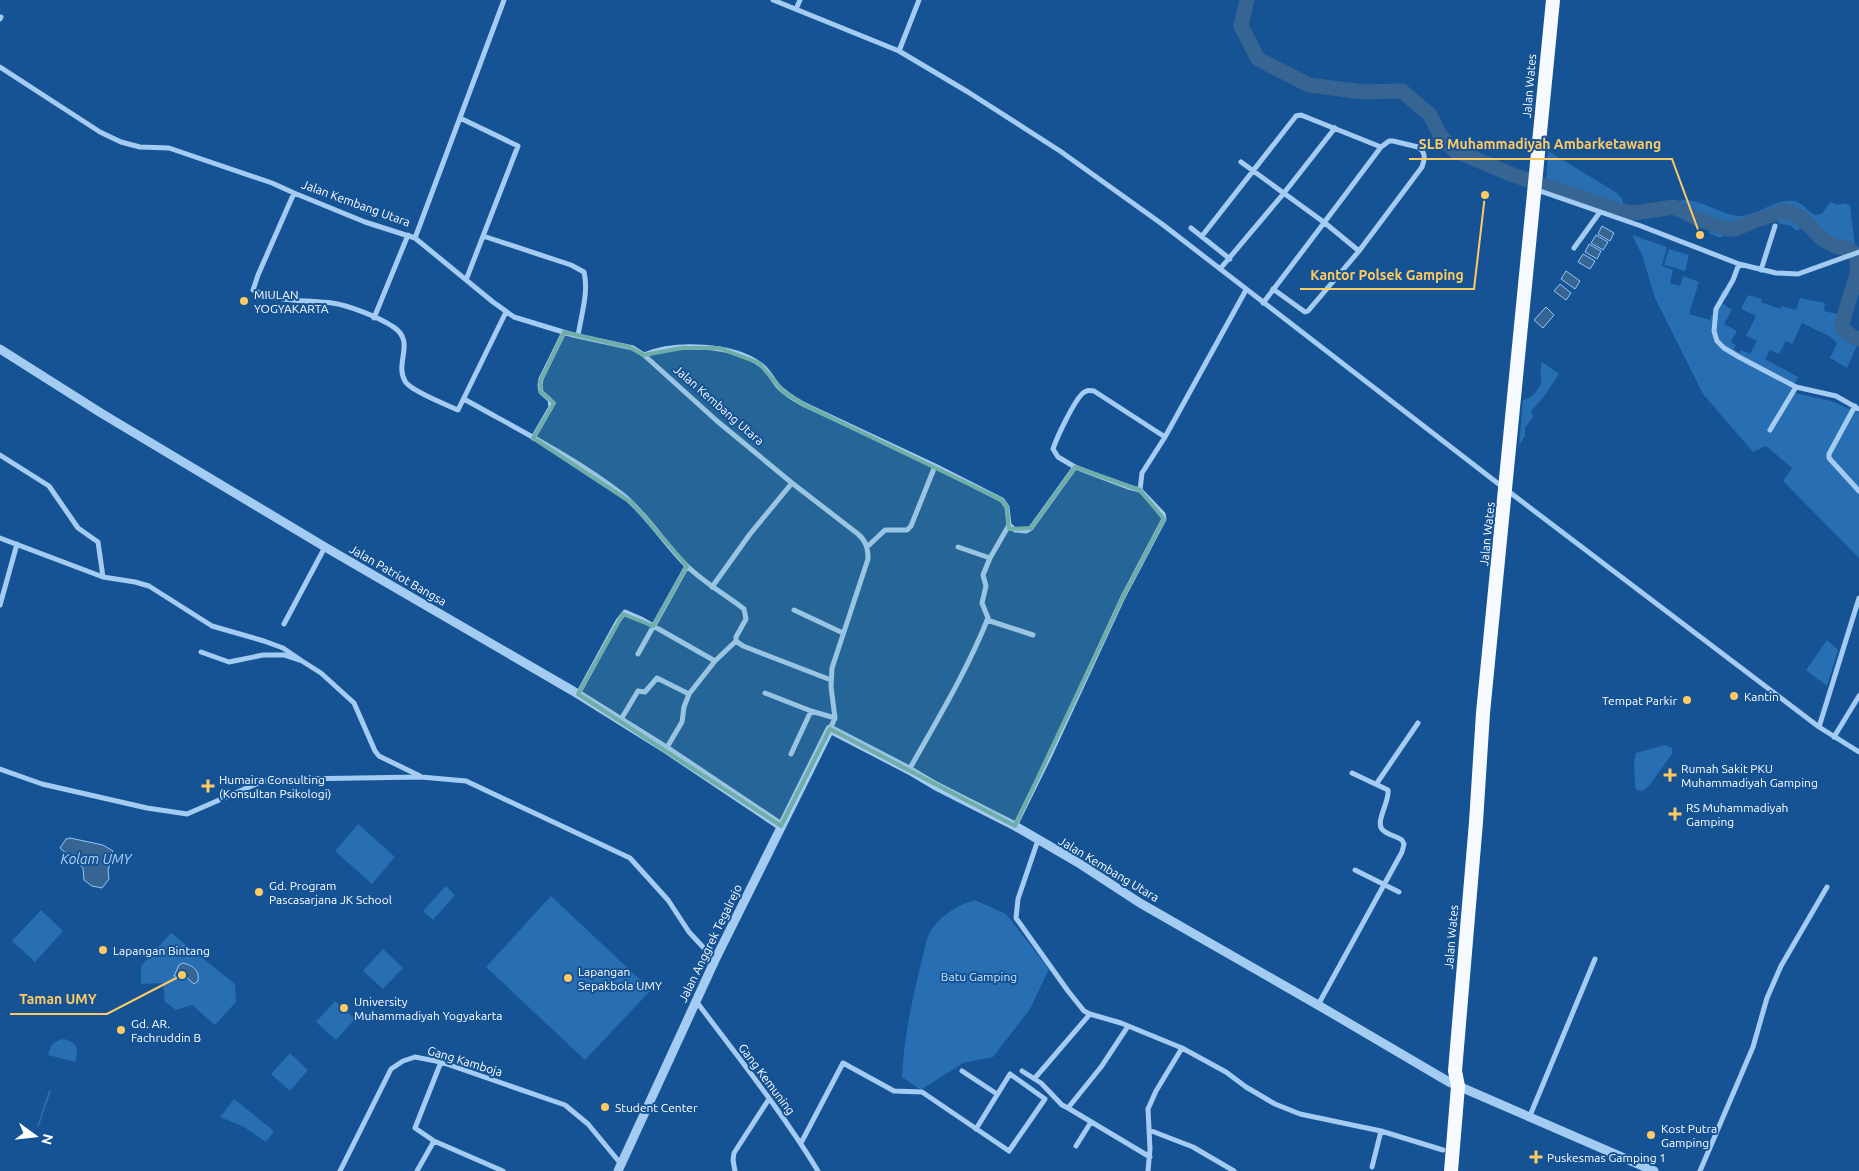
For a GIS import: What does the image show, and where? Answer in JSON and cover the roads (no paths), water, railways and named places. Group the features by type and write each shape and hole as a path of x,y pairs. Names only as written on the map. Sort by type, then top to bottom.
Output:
{"highway":[{"name":"Jalan Wates","path":"1451,1171 1454,1079 1476,822 1483,713 1553,0"},
{"name":"Jalan Wates","path":"1442,1171 1443,1150 1454,1079"}],"street":[{"path":"415,238 504,0"},
{"path":"773,0 899,51 968,92 1060,151 1162,224 1506,490 1819,727 1859,752"},
{"path":"796,9 800,0"},
{"path":"899,51 919,0"},
{"name":"Jalan Kembang Utara","path":"0,67 100,132 121,142 140,147 169,148 272,183 365,222 408,235 415,238 506,312 521,320 578,336 629,347 644,355 692,399 792,483 858,534 868,547"},
{"path":"1202,236 1296,116 1301,116 1334,128 1381,147"},
{"path":"460,118 518,146 466,280"},
{"path":"1220,269 1284,193 1334,128"},
{"path":"1263,303 1273,289 1325,223 1381,147 1389,141 1418,146 1424,154 1425,160 1422,167 1359,251 1308,312 1305,312 1273,289"},
{"path":"1242,162 1325,223 1359,251"},
{"path":"1535,188 1681,240 1739,264 1761,270 1798,274 1859,252"},
{"path":"294,193 253,290 262,295 277,298 334,304 356,309 392,325 405,339 402,375 409,386 458,410 506,312"},
{"path":"1574,248 1600,212"},
{"path":"1761,270 1775,226"},
{"path":"1190,228 1230,258"},
{"path":"374,318 408,235"},
{"path":"484,236 572,265 584,272 586,279 578,336"},
{"path":"1739,264 1733,280 1716,309 1714,331 1717,341 1724,348 1739,357 1796,387 1836,396 1857,407 1829,454 1829,458 1859,490"},
{"path":"1140,490 1142,473 1165,437 1246,290"},
{"path":"533,438 551,408 550,400 541,392 540,382 564,332"},
{"path":"644,355 657,351 701,347 727,350 759,364 784,392 803,404 935,466 1002,500 1007,507 1009,524 1012,529 1019,531 1026,531 1032,528 1074,467"},
{"name":"Jalan Patriot Bangsa","path":"0,349 101,413 578,694 666,749 782,826"},
{"path":"1770,430 1796,387"},
{"path":"1015,826 1053,749 1123,597 1164,519 1163,514 1140,490 1074,467 1058,457 1053,449 1081,396 1088,391 1094,391 1165,437"},
{"path":"464,399 596,476 627,499 687,566 746,612 746,619 736,641 715,661 689,694 684,706 682,722 666,749"},
{"path":"0,455 49,486 78,528 98,542 103,578"},
{"path":"830,729 835,718 830,680 832,668 868,559 868,547 886,530 907,530 911,526 935,466"},
{"path":"712,587 750,534 792,483"},
{"path":"909,770 954,692 988,620 988,613 982,603 986,586 983,575 1009,524"},
{"path":"0,538 103,578 135,582 149,586 212,626 283,648 321,673 354,702 375,751 379,756 421,777"},
{"path":"0,605 17,544"},
{"path":"284,624 326,547"},
{"path":"958,547 990,558"},
{"path":"638,654 687,566"},
{"path":"1819,727 1859,598"},
{"path":"794,610 844,633"},
{"path":"578,694 623,614 627,612 715,661"},
{"path":"988,620 1033,635"},
{"path":"736,641 743,646 830,680"},
{"path":"201,652 229,662 264,655 284,655 302,661"},
{"path":"620,720 638,691 645,692 656,678 689,694"},
{"path":"765,693 835,718"},
{"path":"1834,737 1859,696"},
{"path":"791,754 811,711"},
{"path":"1377,783 1418,723"},
{"name":"Jalan Kembang Utara","path":"830,729 1015,826 1077,862 1140,903 1318,1005 1454,1079 1529,1118 1654,1171"},
{"name":"Jalan Anggrek Tegalrejo","path":"620,1168 715,960 830,729"},
{"path":"0,769 42,784 146,808 187,814 264,782 296,779 421,777 469,782 630,858 668,900 689,932 715,960"},
{"path":"1318,1005 1385,885 1402,852 1404,844 1399,838 1381,828 1380,822 1388,801 1386,788 1352,773"},
{"path":"1038,840 1018,899 1016,918 1078,1005 1090,1014 1128,1026 1182,1048 1226,1072 1246,1087 1275,1104 1300,1114 1382,1131 1443,1150"},
{"path":"1355,870 1399,892"},
{"path":"1700,1171 1753,1047 1767,998 1781,966 1827,887"},
{"path":"1529,1118 1595,959"},
{"name":"Gang Kemuning","path":"696,1001 801,1143 818,1171"},
{"path":"1035,1078 1090,1014"},
{"path":"1068,1108 1101,1067 1128,1026"},
{"path":"1148,1171 1150,1157 1147,1112 1151,1101 1182,1048"},
{"name":"Gang Kamboja","path":"340,1171 391,1069 403,1061 415,1057 441,1062 567,1106 588,1124 620,1168"},
{"path":"441,1062 414,1128 434,1141 494,1169 503,1171"},
{"path":"801,1143 843,1063 894,1091 922,1092 976,1129 1009,1151 1044,1099 1010,1074 976,1129"},
{"path":"1022,1070 1035,1078 1062,1105 1150,1157"},
{"path":"962,1071 998,1094"},
{"path":"735,1171 734,1153 769,1099"},
{"path":"1076,1146 1091,1122"},
{"path":"1149,1130 1193,1147 1234,1171"},
{"path":"1372,1167 1382,1131"},
{"path":"417,1171 434,1141"}],"water":[{"path":"1602,226 1614,233 1610,241 1598,234"},
{"path":"1596,235 1608,242 1603,250 1591,243"},
{"path":"1589,244 1601,251 1597,259 1585,252"},
{"path":"1583,254 1595,261 1590,269 1578,262"},
{"path":"1566,271 1580,281 1575,289 1561,279"},
{"path":"1560,284 1571,293 1566,300 1554,291"},
{"path":"1546,307 1554,315 1543,328 1534,320"},
{"name":"Kolam UMY","path":"70,838 103,845 113,851 108,871 109,879 102,888 92,886 84,880 83,868 60,848 66,839"},
{"path":"183,963 197,971 198,981 194,984 186,977 174,976 179,965"}],"waterway":[{"path":"1247,0 1241,26 1258,59 1309,85 1364,92 1402,91 1430,115 1440,135 1454,150 1513,175 1621,211 1634,213 1674,207 1700,220 1727,229 1735,229 1784,211 1797,215 1822,239 1835,246 1849,249 1856,255 1858,271 1842,323 1843,329 1859,339"}],"place":[{"name":"Kantor Polsek Gamping","path":"1485,195"},
{"name":"SLB Muhammadiyah Ambarketawang","path":"1700,235"},
{"name":"MIULAN YOGYAKARTA","path":"244,301"},
{"name":"Kantin","path":"1734,696"},
{"name":"Tempat Parkir","path":"1687,700"},
{"name":"Rumah Sakit PKU Muhammadiyah Gamping","path":"1670,775"},
{"name":"Humaira Consulting (Konsultan Psikologi)","path":"208,786"},
{"name":"RS Muhammadiyah Gamping","path":"1675,814"},
{"name":"Gd. Program Pascasarjana JK School","path":"259,892"},
{"name":"Lapangan Bintang","path":"103,950"},
{"name":"Taman UMY","path":"182,975"},
{"name":"Lapangan Sepakbola UMY","path":"568,978"},
{"name":"University Muhammadiyah Yogyakarta","path":"344,1008"},
{"name":"Gd. AR. Fachruddin B","path":"121,1030"},
{"name":"Student Center","path":"605,1107"},
{"name":"Kost Putra Gamping","path":"1651,1135"},
{"name":"Puskesmas Gamping 1","path":"1536,1157"}],"park label":[{"name":"Batu Gamping","path":"979,976"}]}
